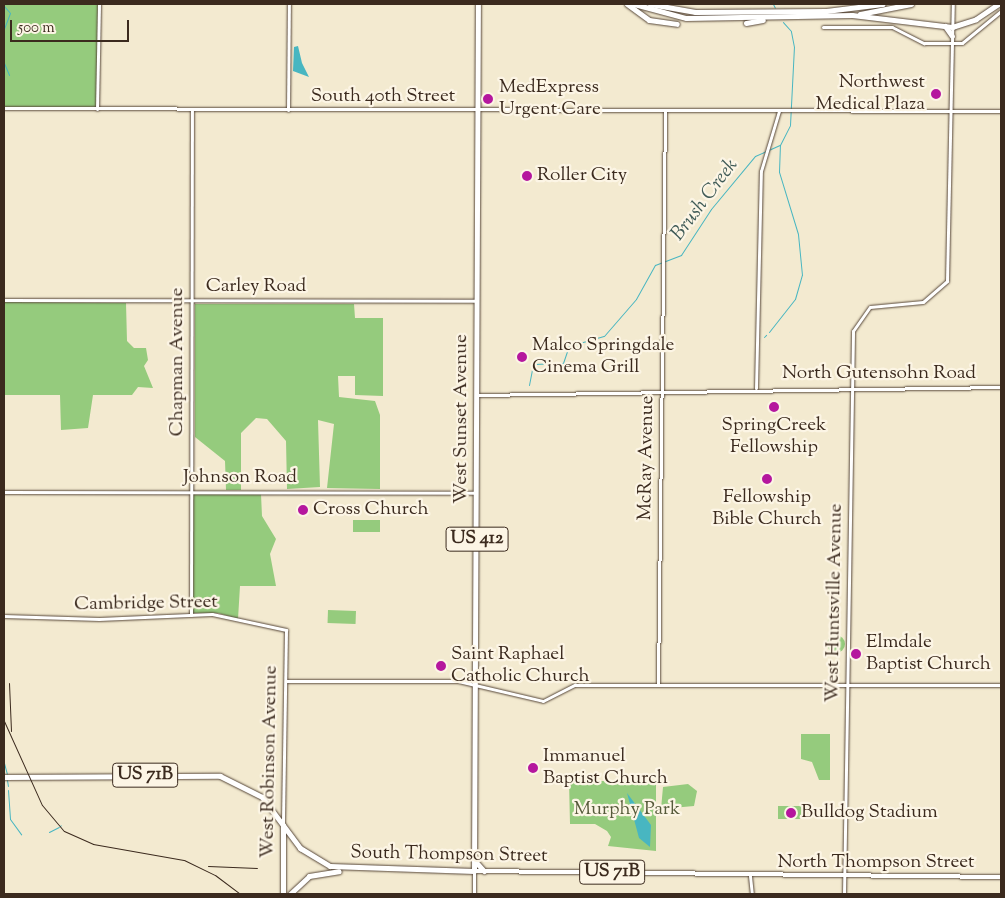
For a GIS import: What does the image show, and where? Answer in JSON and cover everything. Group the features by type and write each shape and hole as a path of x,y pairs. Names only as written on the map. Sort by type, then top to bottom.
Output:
{"highway":[{"name":"West Sunset Avenue","path":"474,870 478,4"},
{"path":"627,4 650,20 677,24"},
{"path":"634,4 686,18 772,18 852,15 911,4"},
{"path":"650,4 694,12 857,8 883,4"},
{"path":"857,8 869,4"},
{"path":"852,15 952,27 976,19 998,4"},
{"path":"746,23 772,18"},
{"path":"944,26 952,36"},
{"name":"South Thompson Street","path":"4,777 220,776 254,791 295,842 328,869"},
{"name":"West Robinson Avenue","path":"283,826 283,894"},
{"path":"283,848 286,842 295,842"},
{"path":"474,859 484,870"},
{"name":"South Thompson Street","path":"289,894 305,879 328,869 474,870"},
{"path":"283,894 289,894"}],"main road":[{"name":"South Thompson Street","path":"474,870 750,876"},
{"name":"North Thompson Street","path":"750,876 844,878 1001,877"}],"street":[{"path":"97,109 99,4"},
{"path":"288,110 289,4"},
{"path":"951,112 953,4"},
{"path":"822,27 892,27 924,43 952,43 970,39 1001,10"},
{"name":"South 40th Street","path":"4,108 1001,112"},
{"name":"Chapman Avenue","path":"191,615 192,110"},
{"name":"McRay Avenue","path":"658,685 665,111"},
{"path":"756,388 761,171 771,143 779,111"},
{"name":"West Huntsville Avenue","path":"844,894 853,331 862,315 882,303 923,302 943,288 948,270 951,112"},
{"name":"Carley Road","path":"4,300 477,301"},
{"name":"North Gutensohn Road","path":"477,395 756,388 1001,387"},
{"name":"Johnson Road","path":"4,492 477,493"},
{"name":"Cambridge Street","path":"4,616 99,619 223,615 251,626 286,630"},
{"name":"West Robinson Avenue","path":"283,826 286,630"},
{"path":"286,681 475,684 543,700 570,685 1001,685"},
{"name":"West Sunset Avenue","path":"474,870 474,894"},
{"path":"750,876 752,894"}],"green space":[{"path":"4,4 99,4 99,108 4,108"},
{"path":"4,302 126,303 127,341 134,348 146,348 148,360 144,366 153,388 138,387 132,395 93,395 88,428 61,430 60,395 4,395"},
{"path":"195,304 354,304 355,318 383,318 383,396 355,395 355,376 338,376 339,397 375,401 380,415 380,489 327,488 334,424 318,420 320,487 287,489 286,441 267,419 256,418 241,433 241,490 226,490 225,461 195,437"},
{"path":"193,494 261,494 262,516 276,539 270,554 276,586 240,586 238,619 218,613 193,613"},
{"path":"353,520 380,520 380,532 353,532"},
{"path":"328,610 356,611 356,624 328,623"},
{"path":"836,635 844,640 845,644 840,652 836,653 828,648 827,644 832,636"},
{"path":"801,734 830,734 830,780 819,780 812,762 801,759"},
{"name":"Murphy Park","path":"569,781 656,781 656,851 608,846 611,837 607,831 595,824 570,824"},
{"path":"688,784 697,791 694,806 661,809 663,787"},
{"name":"Bulldog Stadium","path":"778,806 805,806 805,819 778,819"}],"water":[{"path":"298,46 302,63 309,77 293,71 294,47"},
{"path":"627,793 651,825 650,847 639,838"}],"waterway":[{"name":"Brush Creek","path":"773,4 775,8"},
{"path":"4,6 10,13 4,29"},
{"name":"Brush Creek","path":"529,385 533,364 563,363 569,346 604,336 636,299 655,265 681,255 711,209 755,156 780,145 790,125 794,47 791,31 783,22"},
{"path":"4,63 9,75"},
{"path":"769,332 795,299 802,275 798,234 779,172 780,145"},
{"path":"4,763 7,774"},
{"path":"7,780 8,786"},
{"path":"8,790 10,819 21,834"},
{"path":"49,832 59,827"}],"railway":[{"path":"9,683 11,731"},
{"path":"4,721 42,805 64,831 93,844 184,860 215,875 240,894"},
{"path":"208,866 257,868"}],"place":[{"name":"Northwest Medical Plaza","path":"936,94"},
{"name":"MedExpress Urgent Care","path":"488,99"},
{"name":"Roller City","path":"527,176"},
{"name":"Malco Springdale Cinema Grill","path":"522,357"},
{"name":"SpringCreek Fellowship","path":"774,407"},
{"name":"Fellowship Bible Church","path":"767,479"},
{"name":"Cross Church","path":"303,510"},
{"name":"Elmdale Baptist Church","path":"856,654"},
{"name":"Saint Raphael Catholic Church","path":"441,666"},
{"name":"Immanuel Baptist Church","path":"533,768"},
{"name":"Bulldog Stadium","path":"791,813"}]}
